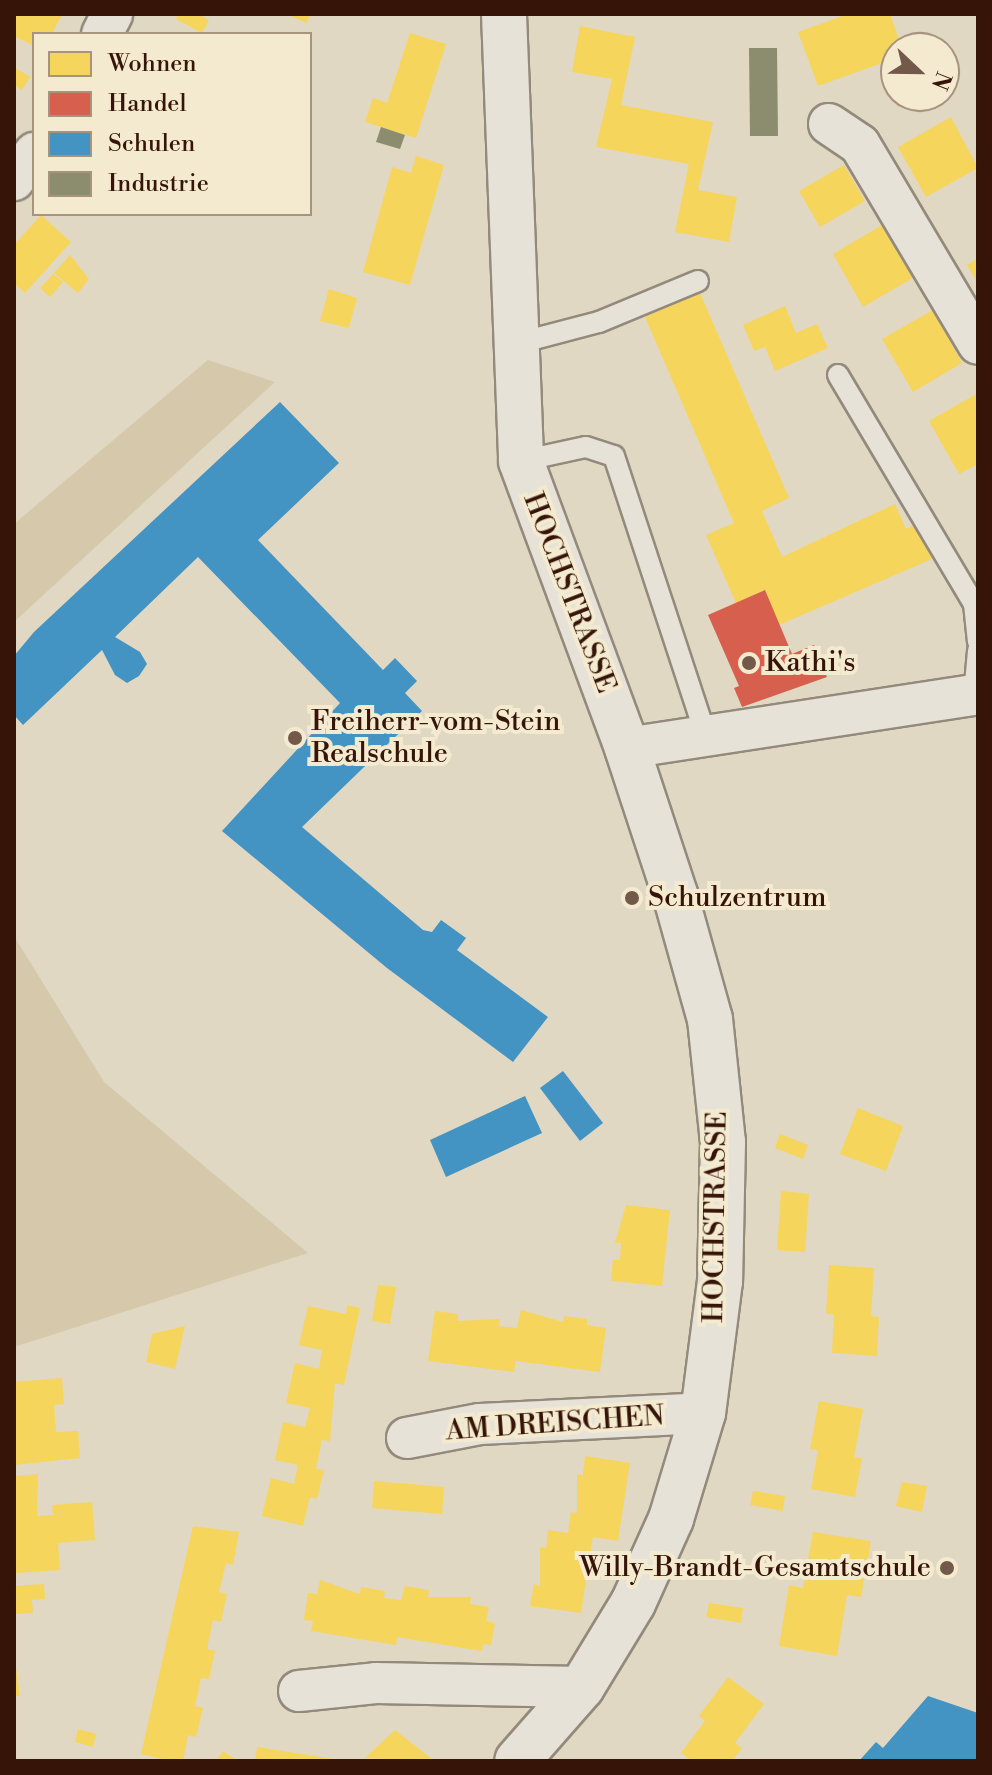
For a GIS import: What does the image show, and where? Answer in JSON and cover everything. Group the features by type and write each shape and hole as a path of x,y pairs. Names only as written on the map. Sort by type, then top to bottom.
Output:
{"street":[{"path":"103,32 112,14"},
{"name":"HOCHSTRASSE","path":"504,14 521,461 627,748 710,1019 723,1142 720,1281 703,1413 671,1519 633,1603 582,1687 517,1761"},
{"path":"829,124 860,145 978,344"},
{"path":"14,180 32,156"},
{"path":"627,748 976,694"},
{"name":"AM DREISCHEN","path":"407,1438 480,1424 703,1413"},
{"path":"299,1691 376,1683 582,1687"}],"lane":[{"path":"515,344 599,322 698,281"},
{"path":"838,375 974,604 978,642"},
{"name":"HOCHSTRASSE","path":"521,461 586,447 614,456 706,735"},
{"path":"976,694 978,651"}],"shaded area":[{"path":"208,360 275,382 14,622 14,524"},
{"path":"14,936 104,1082 308,1253 14,1347"}],"building: Wohnen":[{"path":"14,14 62,14 53,32 32,32 32,45 14,36"},
{"path":"178,14 198,14 209,20 200,32 176,19"},
{"path":"287,14 311,14 306,23"},
{"path":"848,14 890,14 896,32 880,32 880,64 818,86 798,32"},
{"path":"580,26 635,37 621,105 713,122 698,190 737,197 729,242 675,232 689,164 596,147 612,79 572,72"},
{"path":"410,33 446,44 416,138 365,122 373,98 387,103"},
{"path":"14,67 30,77 22,90 14,85"},
{"path":"951,117 978,168 926,197 898,147"},
{"path":"416,156 444,165 410,285 363,272 392,167 411,173"},
{"path":"844,165 865,201 820,227 799,191"},
{"path":"40,216 71,242 25,293 14,283 14,245"},
{"path":"882,225 913,278 863,307 833,254"},
{"path":"70,255 89,279 78,293 54,273"},
{"path":"978,258 978,283 967,265"},
{"path":"53,274 63,282 50,297 40,288"},
{"path":"329,289 357,298 349,328 320,321"},
{"path":"700,293 789,498 762,511 782,557 895,504 906,529 917,524 932,559 779,625 765,590 736,603 706,535 734,523 645,317"},
{"path":"785,306 796,333 817,324 828,348 775,371 765,347 754,351 743,325"},
{"path":"933,310 962,363 913,392 882,339"},
{"path":"978,393 978,464 959,474 929,421"},
{"path":"858,1108 903,1126 886,1171 840,1154"},
{"path":"780,1134 808,1145 803,1159 775,1148"},
{"path":"781,1191 809,1194 805,1252 777,1250"},
{"path":"626,1205 670,1210 662,1286 611,1281 613,1260 620,1260 621,1243 615,1243"},
{"path":"829,1265 874,1268 871,1316 879,1317 877,1356 832,1353 834,1314 826,1314"},
{"path":"378,1285 396,1287 390,1324 372,1321"},
{"path":"347,1305 360,1308 344,1385 335,1383 330,1441 322,1440 316,1469 324,1470 317,1499 310,1497 303,1526 262,1516 271,1478 294,1484 298,1465 275,1460 283,1422 305,1427 310,1408 286,1403 295,1363 319,1369 322,1350 299,1345 308,1306 346,1314"},
{"path":"521,1310 563,1322 564,1316 587,1319 587,1325 606,1328 600,1372 516,1361 514,1372 428,1361 435,1311 458,1314 458,1321 500,1319 499,1326 517,1328"},
{"path":"185,1326 175,1369 146,1362 152,1334"},
{"path":"62,1378 64,1404 54,1405 56,1432 78,1431 80,1458 14,1465 14,1382"},
{"path":"819,1401 863,1409 854,1457 862,1458 855,1497 811,1489 818,1450 810,1449"},
{"path":"585,1456 630,1463 618,1541 593,1537 581,1613 530,1606 534,1584 540,1586 540,1547 546,1548 548,1530 568,1533 571,1512 577,1513 577,1474 583,1475"},
{"path":"38,1474 37,1516 53,1515 52,1505 92,1502 95,1540 58,1543 60,1570 16,1573 14,1476"},
{"path":"374,1481 444,1487 442,1514 372,1508"},
{"path":"902,1482 927,1486 922,1512 896,1506"},
{"path":"753,1491 785,1496 783,1511 750,1505"},
{"path":"193,1526 239,1532 233,1565 226,1563 219,1592 227,1594 221,1622 213,1620 207,1649 215,1651 209,1679 201,1678 195,1706 203,1708 196,1737 188,1735 183,1761 171,1761 141,1754"},
{"path":"813,1532 871,1541 861,1597 847,1595 837,1656 779,1646 789,1585 803,1588"},
{"path":"320,1580 360,1594 361,1587 385,1591 384,1598 401,1600 405,1586 429,1590 428,1597 471,1597 470,1604 489,1607 486,1621 495,1623 491,1645 483,1644 482,1651 397,1637 396,1645 311,1631 313,1621 304,1620 308,1593 317,1594"},
{"path":"44,1584 45,1599 32,1600 33,1613 14,1614 14,1586"},
{"path":"709,1603 743,1608 741,1623 706,1617"},
{"path":"14,1652 20,1696 14,1696"},
{"path":"728,1677 764,1704 735,1743 742,1748 732,1761 692,1761 681,1753 705,1721 699,1716"},
{"path":"78,1729 96,1734 93,1747 75,1742"},
{"path":"395,1730 431,1758 429,1761 365,1758"},
{"path":"257,1747 333,1759 333,1761 255,1761"},
{"path":"223,1751 235,1759 234,1761 216,1761"}],"building: Handel":[{"path":"765,590 792,654 814,645 827,677 742,707 734,688 739,686 708,615"}],"building: Schulen":[{"path":"280,402 339,463 258,540 383,670 395,658 417,681 405,693 422,711 302,827 423,930 432,932 441,920 466,938 457,950 548,1017 513,1062 387,968 222,831 340,703 198,557 115,637 140,652 147,664 139,676 127,683 115,675 102,650 23,725 14,715 14,656 34,632"},
{"path":"563,1071 603,1123 580,1141 540,1088"},
{"path":"525,1096 542,1133 446,1177 430,1140"},
{"path":"928,1696 978,1713 978,1761 859,1761 876,1742 883,1748"}],"building: Industrie":[{"path":"749,48 777,48 778,136 750,136"},
{"path":"381,127 405,135 400,149 376,142"}],"place":[{"name":"Kathi's","path":"749,663"},
{"name":"Freiherr-vom-Stein Realschule","path":"295,738"},
{"name":"Schulzentrum","path":"632,898"},
{"name":"Willy-Brandt-Gesamtschule","path":"947,1568"}]}
